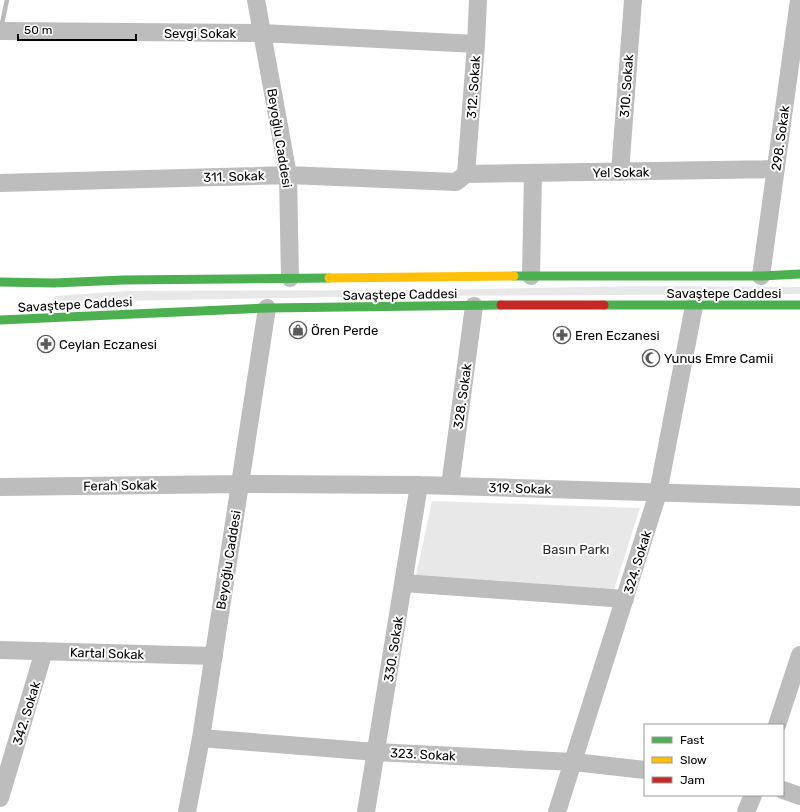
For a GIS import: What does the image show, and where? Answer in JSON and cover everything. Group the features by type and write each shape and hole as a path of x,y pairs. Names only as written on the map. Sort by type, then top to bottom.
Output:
{"main road":[{"name":"Savaştepe Caddesi","path":"0,283 290,278 761,276 800,274"},
{"name":"Savaştepe Caddesi","path":"0,320 267,308 474,306 800,306"}],"street":[{"name":"Beyoğlu Caddesi","path":"256,0 288,175 290,278"},
{"name":"312. Sokak","path":"466,174 478,0"},
{"name":"310. Sokak","path":"620,172 632,0"},
{"name":"298. Sokak","path":"761,276 776,169 794,80 799,0"},
{"name":"Sevgi Sokak","path":"0,32 262,33 476,44"},
{"name":"Yel Sokak","path":"466,174 776,169"},
{"path":"531,276 533,173"},
{"name":"311. Sokak","path":"0,182 288,175 456,182 466,174"},
{"name":"328. Sokak","path":"450,486 474,306"},
{"name":"324. Sokak","path":"557,812 658,492 694,306"},
{"name":"Beyoğlu Caddesi","path":"187,812 201,738 267,308"},
{"name":"319. Sokak","path":"240,484 419,485 800,497"},
{"name":"Ferah Sokak","path":"0,487 240,484"},
{"name":"330. Sokak","path":"366,812 419,485"},
{"path":"403,583 625,599"},
{"name":"Kartal Sokak","path":"0,650 214,656"},
{"name":"342. Sokak","path":"0,798 44,651"},
{"path":"776,724 800,655"},
{"name":"323. Sokak","path":"201,738 376,752 574,762 644,770"},
{"path":"784,790 800,796"},
{"path":"746,812 753,796"}],"green space":[{"path":"638,286 800,287 800,294 396,296 53,302 55,296 127,291 438,290"},
{"name":"Basın Parkı","path":"432,501 640,508 613,593 415,580"}],"waterway":[{"path":"1,28 7,0"}],"traffic: fast":[{"path":"514,276 761,276 800,274"},
{"path":"1,282 54,283 123,280 329,278"},
{"path":"0,320 267,308 501,305"},
{"path":"604,305 800,305"}],"traffic: slow":[{"path":"329,278 514,276"}],"traffic: jam":[{"path":"501,305 604,305"}],"place":[{"name":"Ören Perde","path":"298,330"},
{"name":"Eren Eczanesi","path":"562,335"},
{"name":"Ceylan Eczanesi","path":"46,344"},
{"name":"Yunus Emre Camii","path":"651,358"}]}
